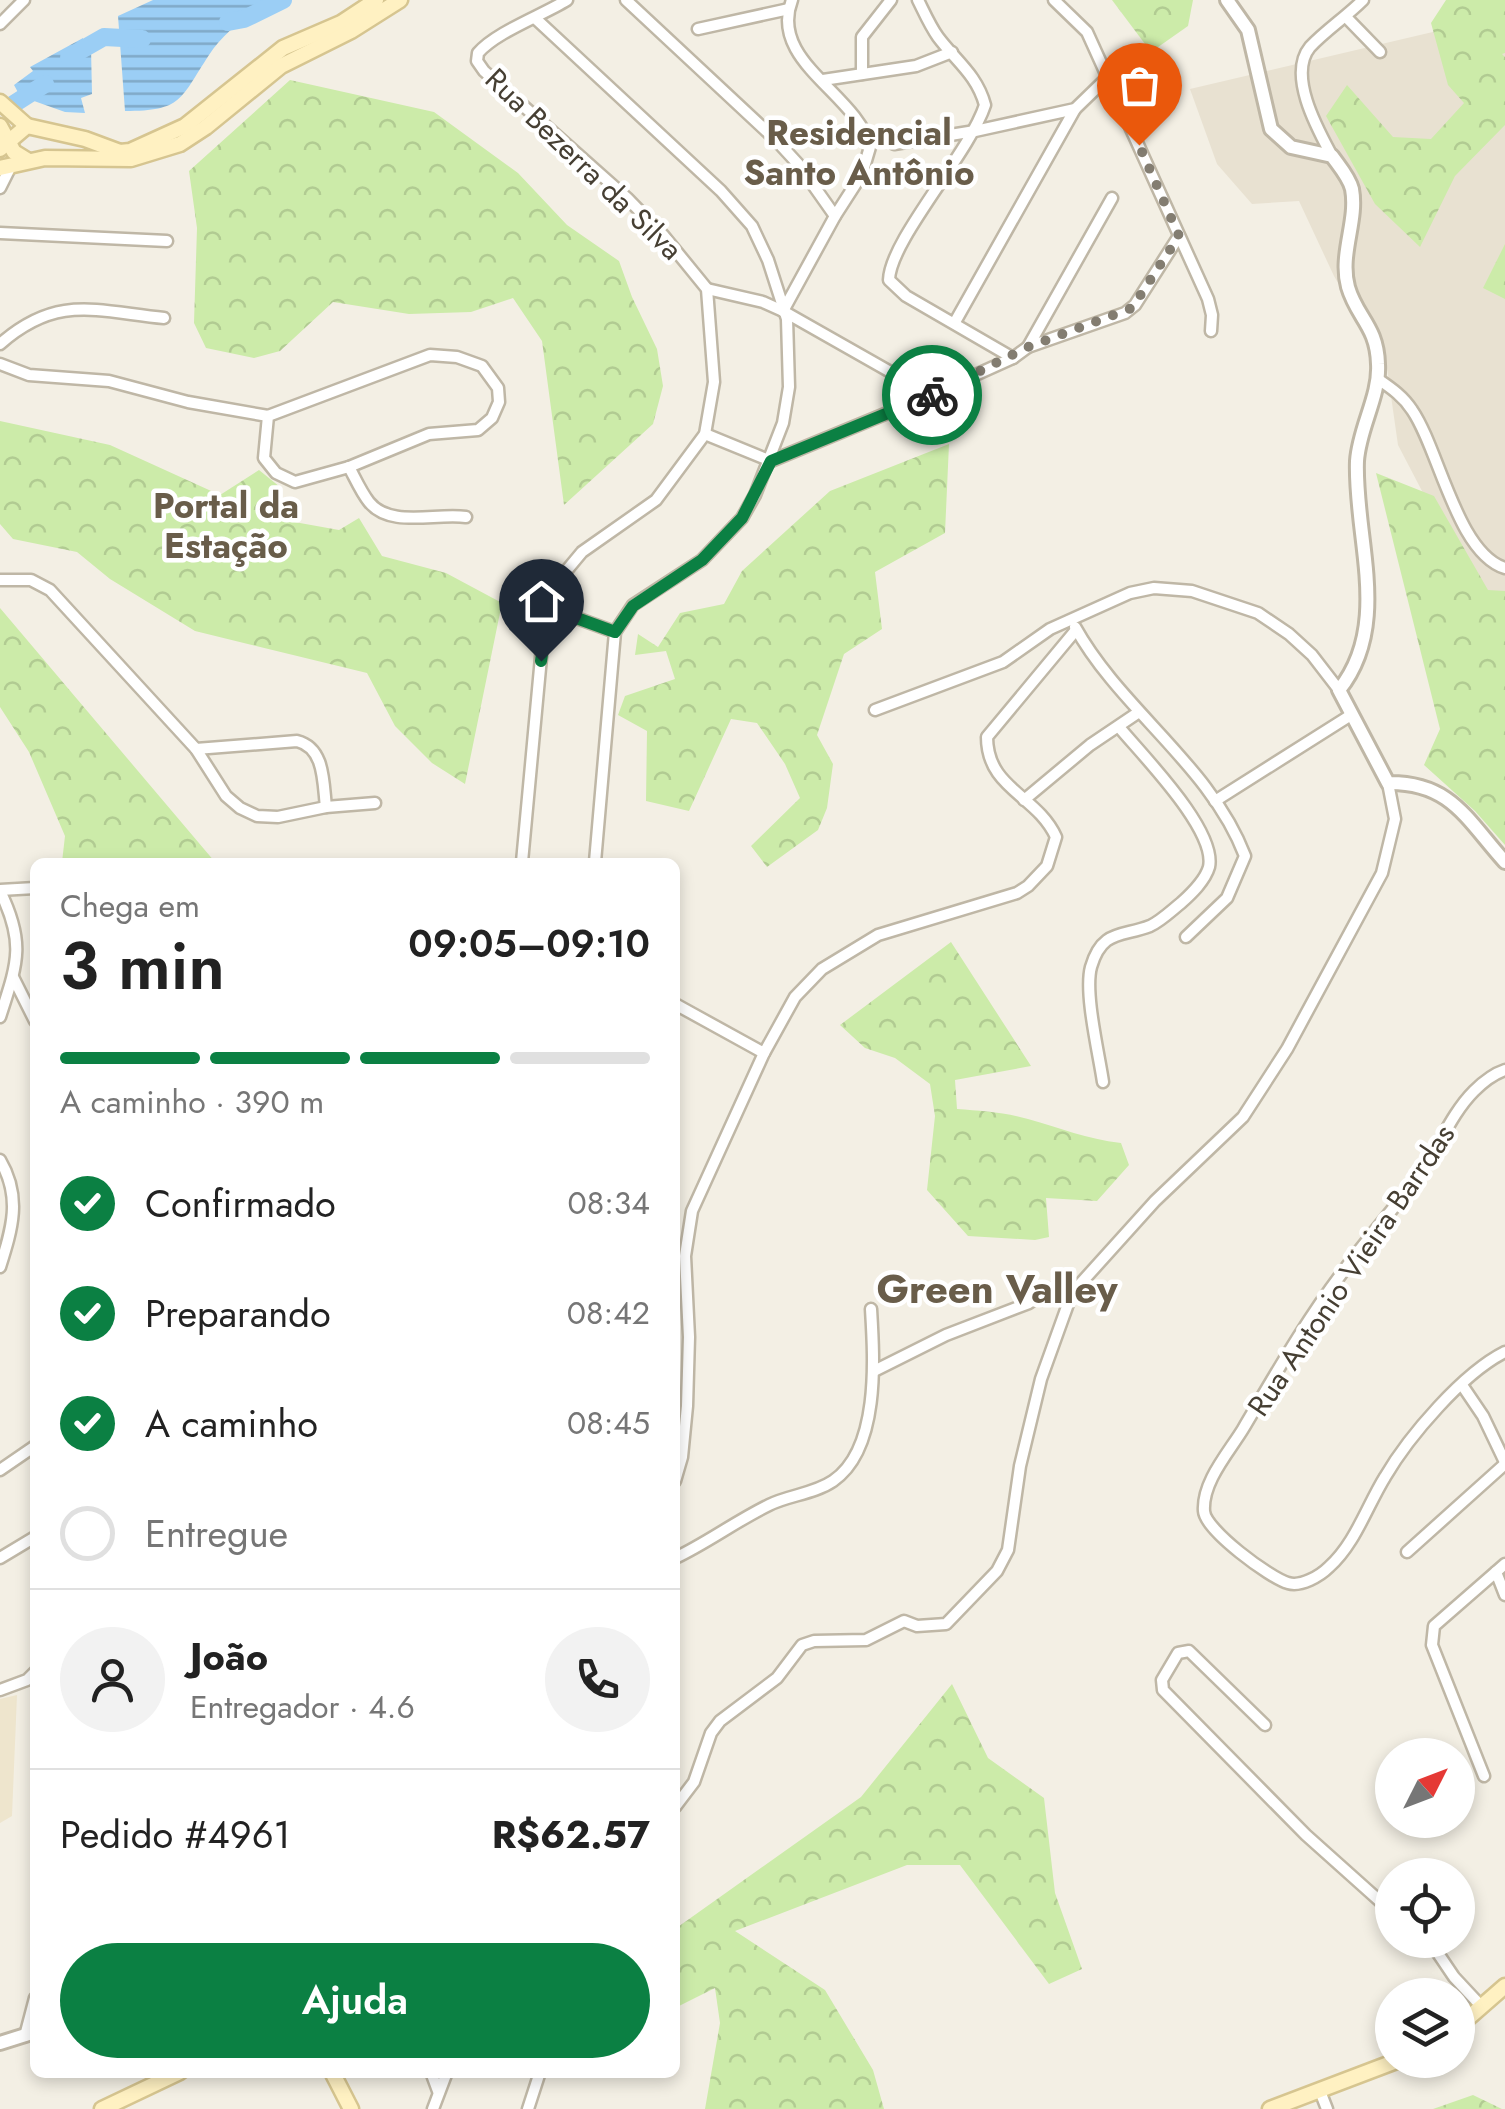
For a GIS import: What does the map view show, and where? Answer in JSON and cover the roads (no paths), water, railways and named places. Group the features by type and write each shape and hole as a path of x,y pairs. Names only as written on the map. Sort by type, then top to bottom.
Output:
{"main road":[{"path":"0,102 27,126 85,139 120,152 198,117 283,48 341,23 376,0"},
{"path":"13,164 62,158 131,159 180,144 281,66 351,31 400,0"},
{"path":"0,126 4,145 17,155 13,164"},
{"path":"4,145 27,126"},
{"path":"59,135 67,149 62,158"},
{"path":"1475,2013 1505,1986"},
{"path":"1270,2109 1375,2069"},
{"path":"102,2109 167,2078"},
{"path":"335,2078 351,2109"}],"street":[{"path":"0,24 24,0"},
{"path":"567,0 536,19 721,192 752,226 787,318 790,348 784,424 771,461 742,518 702,560 633,606 615,632 595,858"},
{"path":"626,0 776,140 799,165 834,216"},
{"path":"862,74 862,37 891,0"},
{"path":"918,0 938,36 971,74 984,100 984,109 975,131 902,245 889,280 900,292 1013,358"},
{"path":"1054,0 1087,32 1208,299 1211,331"},
{"path":"1228,0 1248,30 1271,129 1291,147 1332,156"},
{"path":"1339,690 1358,662 1366,626 1369,600 1357,464 1378,379 1370,325 1348,289 1345,266 1352,188 1308,106 1301,66 1310,48 1363,0"},
{"path":"698,29 790,4 788,21 794,48 856,118 870,147 862,174 834,216 783,311"},
{"path":"1346,16 1380,52"},
{"name":"Rua Bezerra da Silva","path":"536,19 494,38 478,53 484,71 627,198 664,235 707,289"},
{"path":"822,80 916,66 952,52"},
{"path":"955,322 1075,109 1108,77"},
{"path":"894,144 1075,109"},
{"path":"0,188 13,164"},
{"path":"1028,347 1112,198"},
{"path":"0,234 167,241"},
{"path":"705,434 771,461 931,395 1013,358 1028,347 1132,308 1179,236"},
{"path":"522,858 544,625 549,608 562,576 582,552 656,500 705,434 714,382 707,289 763,302 783,311 931,395"},
{"path":"0,344 49,312 69,309 164,318"},
{"path":"0,364 29,374 108,381 207,406 268,416 430,355 457,357 482,366 498,388 492,418 478,430 429,434 349,467 295,482 276,473 264,458 268,416"},
{"path":"1378,379 1401,395 1412,410 1477,547 1488,562 1505,568"},
{"path":"349,467 369,503 383,514 402,519 440,514 466,517"},
{"path":"0,580 31,580 50,590 196,748 226,796 256,816 278,817 326,807 375,803"},
{"path":"680,1800 694,1782 720,1721 777,1678 802,1645 814,1641 866,1640 904,1621 917,1626 946,1624 997,1571 1008,1550 1020,1466 1041,1379 1072,1293 1155,1201 1243,1117 1287,1049 1382,873 1396,819 1388,783 1339,690 1312,655 1258,613 1192,592 1154,588 1130,593 1075,625 1050,629 1003,662 875,710"},
{"path":"549,608 615,632"},
{"path":"1075,625 1139,712 1215,801 1245,856 1227,898 1186,937"},
{"path":"680,1464 689,1337 685,1256 688,1229 708,1169 764,1053 795,997 810,980 840,956 878,935 1017,893 1040,875 1053,855 1056,836 1042,814 993,769 988,737 1075,625"},
{"path":"1024,800 1068,762 1139,712"},
{"path":"1215,801 1351,715"},
{"path":"1102,1082 1089,988 1091,968 1100,948 1117,933 1149,926 1194,892 1208,869 1209,850 1202,833 1170,788 1119,728"},
{"path":"196,748 297,740 311,744 320,766 326,807"},
{"path":"1388,783 1417,782 1439,792 1472,822 1505,862"},
{"path":"0,1017 18,948 0,890 30,888"},
{"path":"12,977 30,1011"},
{"path":"680,1007 764,1053"},
{"name":"Rua Antonio Vieira Barrdas","path":"1462,1386 1407,1445 1345,1549 1328,1569 1306,1582 1286,1583 1223,1540 1204,1512 1210,1483 1300,1334 1422,1171 1472,1092 1505,1070"},
{"path":"0,1160 15,1204 0,1267"},
{"path":"874,1371 946,1335 1028,1303 1047,1290 1056,1288 1072,1293"},
{"path":"680,1555 756,1511 829,1484 858,1456 874,1371 871,1309"},
{"path":"1407,1552 1505,1463 1483,1416 1462,1386 1505,1352"},
{"path":"0,1470 30,1449"},
{"path":"0,1558 30,1540"},
{"path":"1500,1568 1505,1595"},
{"path":"1484,1776 1432,1645 1434,1626 1500,1568"},
{"path":"1265,1725 1190,1651 1178,1653 1162,1680 1164,1690 1306,1834 1375,1897"},
{"path":"0,1690 30,1677"},
{"path":"1441,1958 1482,2007"},
{"path":"0,2043 30,2034"},
{"path":"433,2078 438,2091"},
{"path":"433,2109 444,2078"},
{"path":"528,2109 538,2078"},
{"path":"1320,2091 1327,2109"}],"water":[{"path":"153,0 267,0 221,40 178,100 159,108 125,111 118,16"},
{"path":"83,38 83,44 91,48 92,94 81,98 85,113 65,112 20,96 14,85 33,71 30,67"}],"waterway":[{"path":"228,22 244,19 283,0"},
{"path":"69,57 104,37 142,39"},
{"path":"9,107 45,84"}],"district":[{"name":"Residencial Santo Antônio","path":"859,153"},
{"name":"Portal da Estação","path":"226,526"},
{"name":"Green Valley","path":"997,1289"}]}
